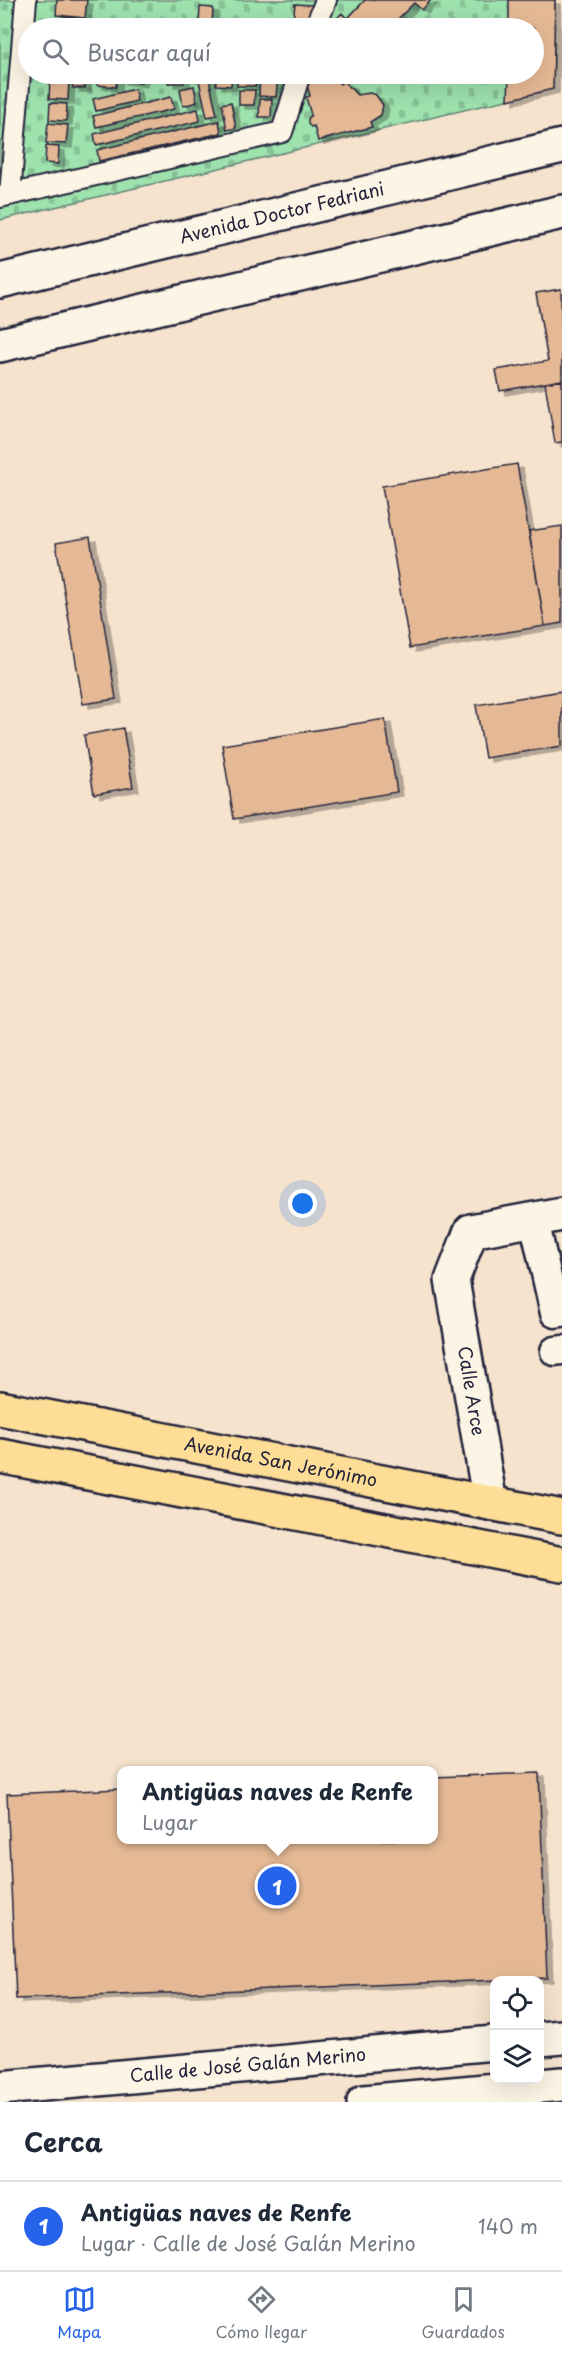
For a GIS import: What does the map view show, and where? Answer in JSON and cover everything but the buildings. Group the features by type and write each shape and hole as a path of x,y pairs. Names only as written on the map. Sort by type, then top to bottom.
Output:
{"main road":[{"name":"Avenida Doctor Fedriani","path":"0,281 562,146"},
{"path":"0,345 562,212"},
{"name":"Calle Arce","path":"490,1503 452,1280 471,1231 548,1217"},
{"name":"Avenida San Jerónimo","path":"0,1408 562,1517"},
{"path":"0,1456 562,1564"},
{"path":"544,2039 562,2037"},
{"name":"Calle de José Galán Merino","path":"0,2088 490,2043"},
{"path":"364,2102 562,2084"}],"street":[{"path":"548,1217 555,1313 562,1312"}],"lane":[{"path":"24,18 26,0"},
{"path":"319,18 326,0"},
{"path":"18,75 5,196 282,132 297,84"}],"green space":[{"path":"0,0 555,0 553,89 0,220"}],"place":[{"name":"Antigüas naves de Renfe","path":"277,1886"}]}
